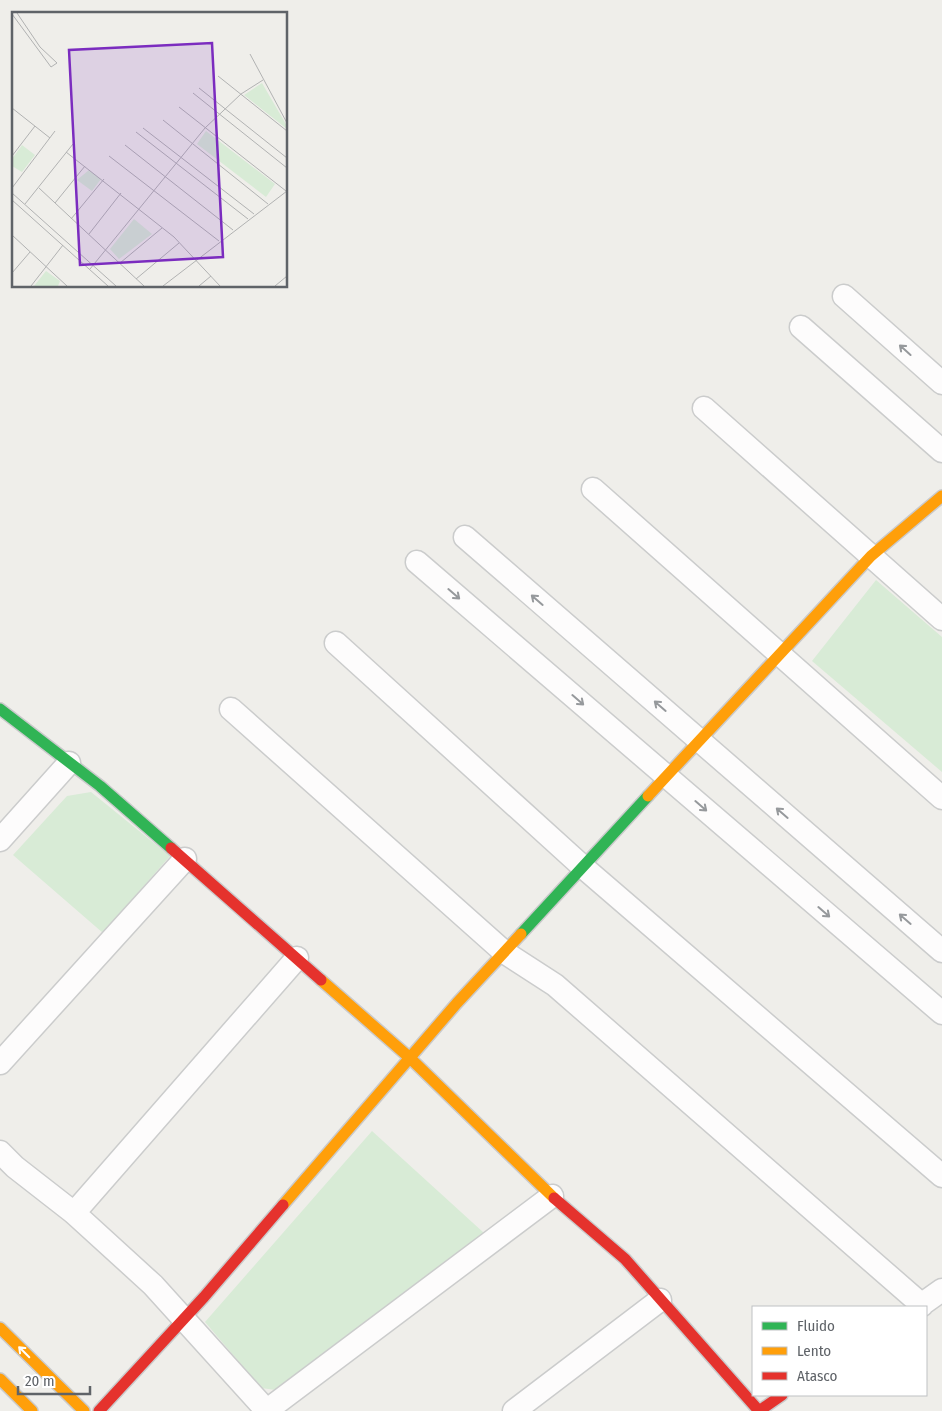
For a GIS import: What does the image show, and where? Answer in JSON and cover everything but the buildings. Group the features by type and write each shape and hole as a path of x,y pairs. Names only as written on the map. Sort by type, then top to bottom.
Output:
{"street":[{"path":"844,296 942,382"},
{"path":"801,327 942,452"},
{"path":"704,408 942,619"},
{"path":"593,489 942,798"},
{"path":"99,1411 204,1297 504,952 870,556 942,496"},
{"path":"464,537 942,951"},
{"path":"417,562 942,1013"},
{"path":"336,643 583,867 942,1176"},
{"path":"0,709 100,786 410,1058 552,1196 625,1259 759,1411 781,1396"},
{"path":"231,709 504,952 556,985 920,1306 942,1290"},
{"path":"0,840 69,763"},
{"path":"0,1063 185,859"},
{"path":"74,1213 297,958"},
{"path":"0,1152 15,1167 74,1213 153,1285 184,1317 267,1411 552,1196"},
{"path":"514,1411 660,1300"},
{"path":"0,1328 84,1411"},
{"path":"0,1379 32,1411"}],"green space":[{"path":"876,580 942,637 942,772 812,661"},
{"path":"91,792 170,856 103,933 13,855 67,796"},
{"path":"372,1131 484,1233 276,1390 261,1388 205,1322"}],"traffic: fast":[{"path":"0,709 100,786 171,848"},
{"path":"521,934 648,796"}],"traffic: slow":[{"path":"648,796 871,556 942,496"},
{"path":"283,1205 457,1003 521,934"},
{"path":"321,980 410,1058 554,1198"},
{"path":"0,1328 84,1411"},
{"path":"0,1379 32,1411"}],"traffic: jam":[{"path":"171,848 321,980"},
{"path":"554,1198 625,1259 759,1411 781,1396"},
{"path":"99,1411 204,1297 283,1205"}]}
